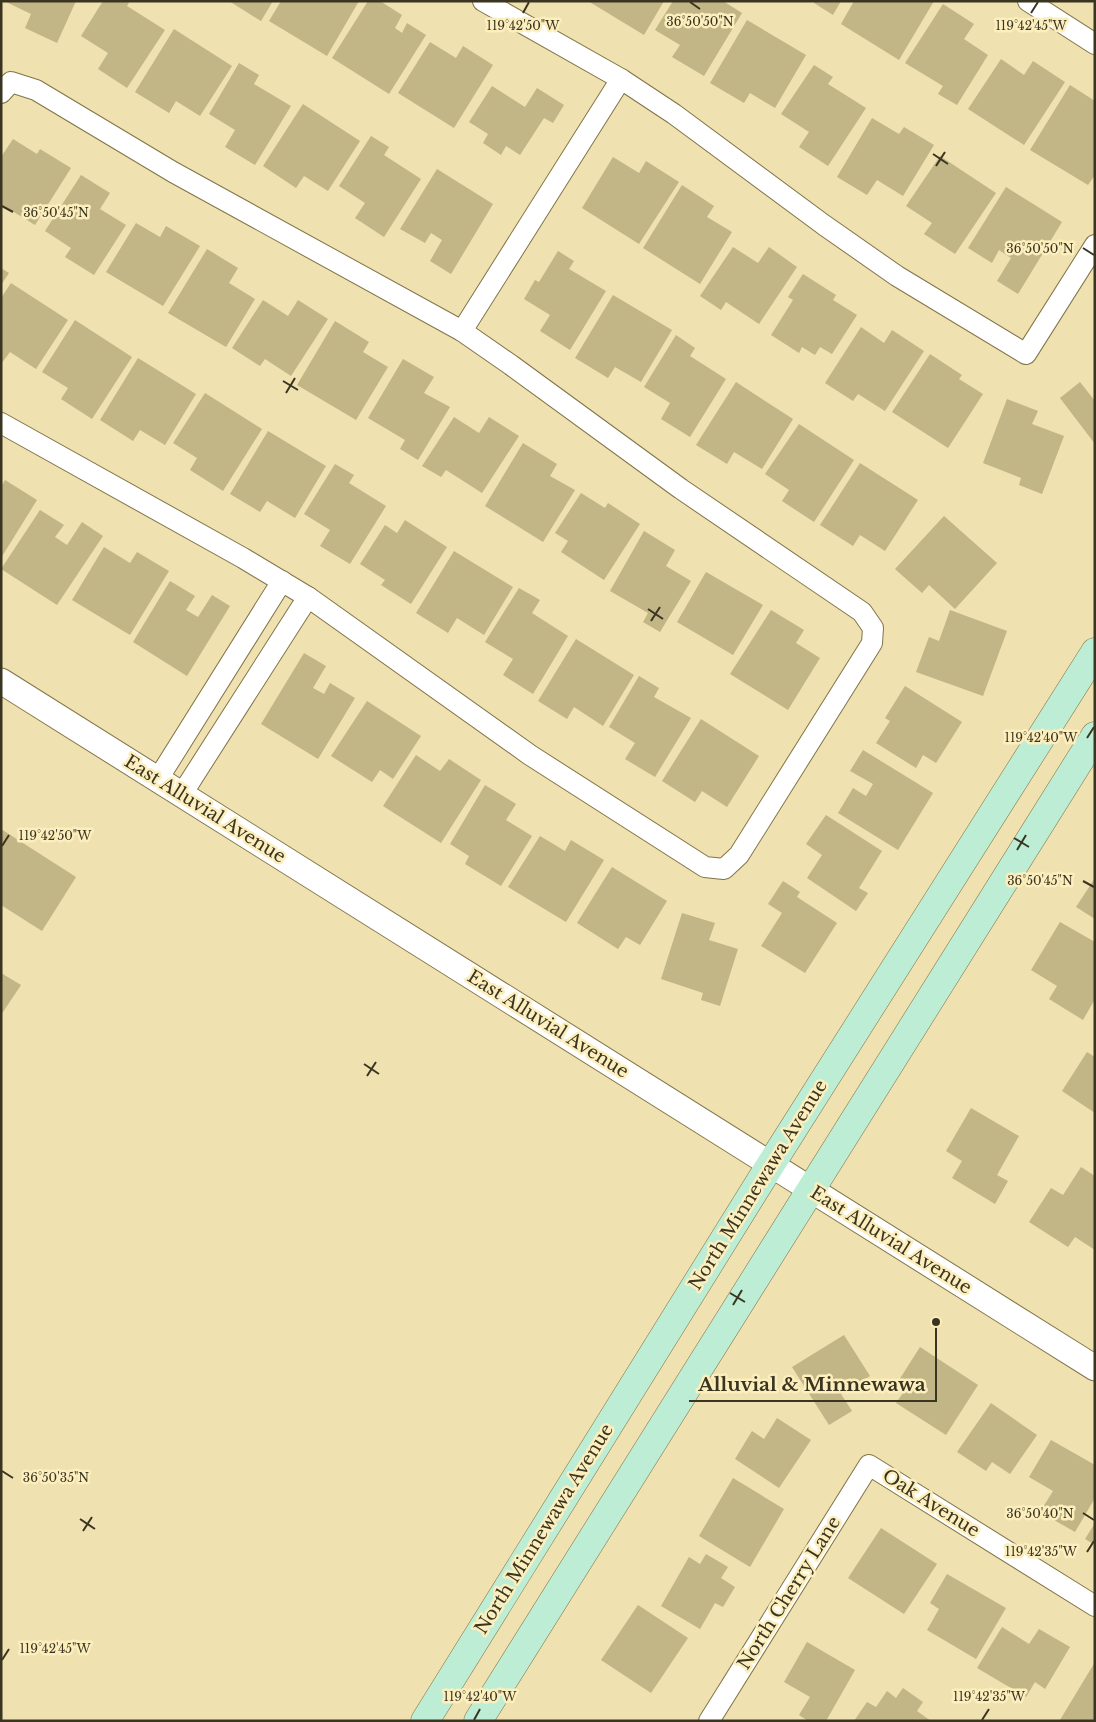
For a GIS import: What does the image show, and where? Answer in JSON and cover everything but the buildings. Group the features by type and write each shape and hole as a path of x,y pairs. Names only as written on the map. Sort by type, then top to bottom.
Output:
{"main road":[{"name":"North Minnewawa Avenue","path":"425,1721 771,1164 1095,652"},
{"path":"478,1721 1095,736"}],"street":[{"path":"483,1 621,79 674,114 824,225 897,276 1026,354 1095,245"},
{"path":"1028,1 1095,44"},
{"path":"462,331 621,79"},
{"path":"1,93 11,82 36,90 172,172 462,331 511,364 681,490 862,612 873,628 872,643 739,855 724,869 705,867 530,755 308,596 1,423"},
{"path":"158,779 282,580"},
{"path":"182,794 308,596"},
{"name":"East Alluvial Avenue","path":"1,681 1095,1368"},
{"name":"Oak Avenue","path":"869,1464 1095,1606"},
{"name":"North Cherry Lane","path":"709,1721 869,1464"}],"place":[{"name":"Alluvial & Minnewawa","path":"936,1322"}]}
